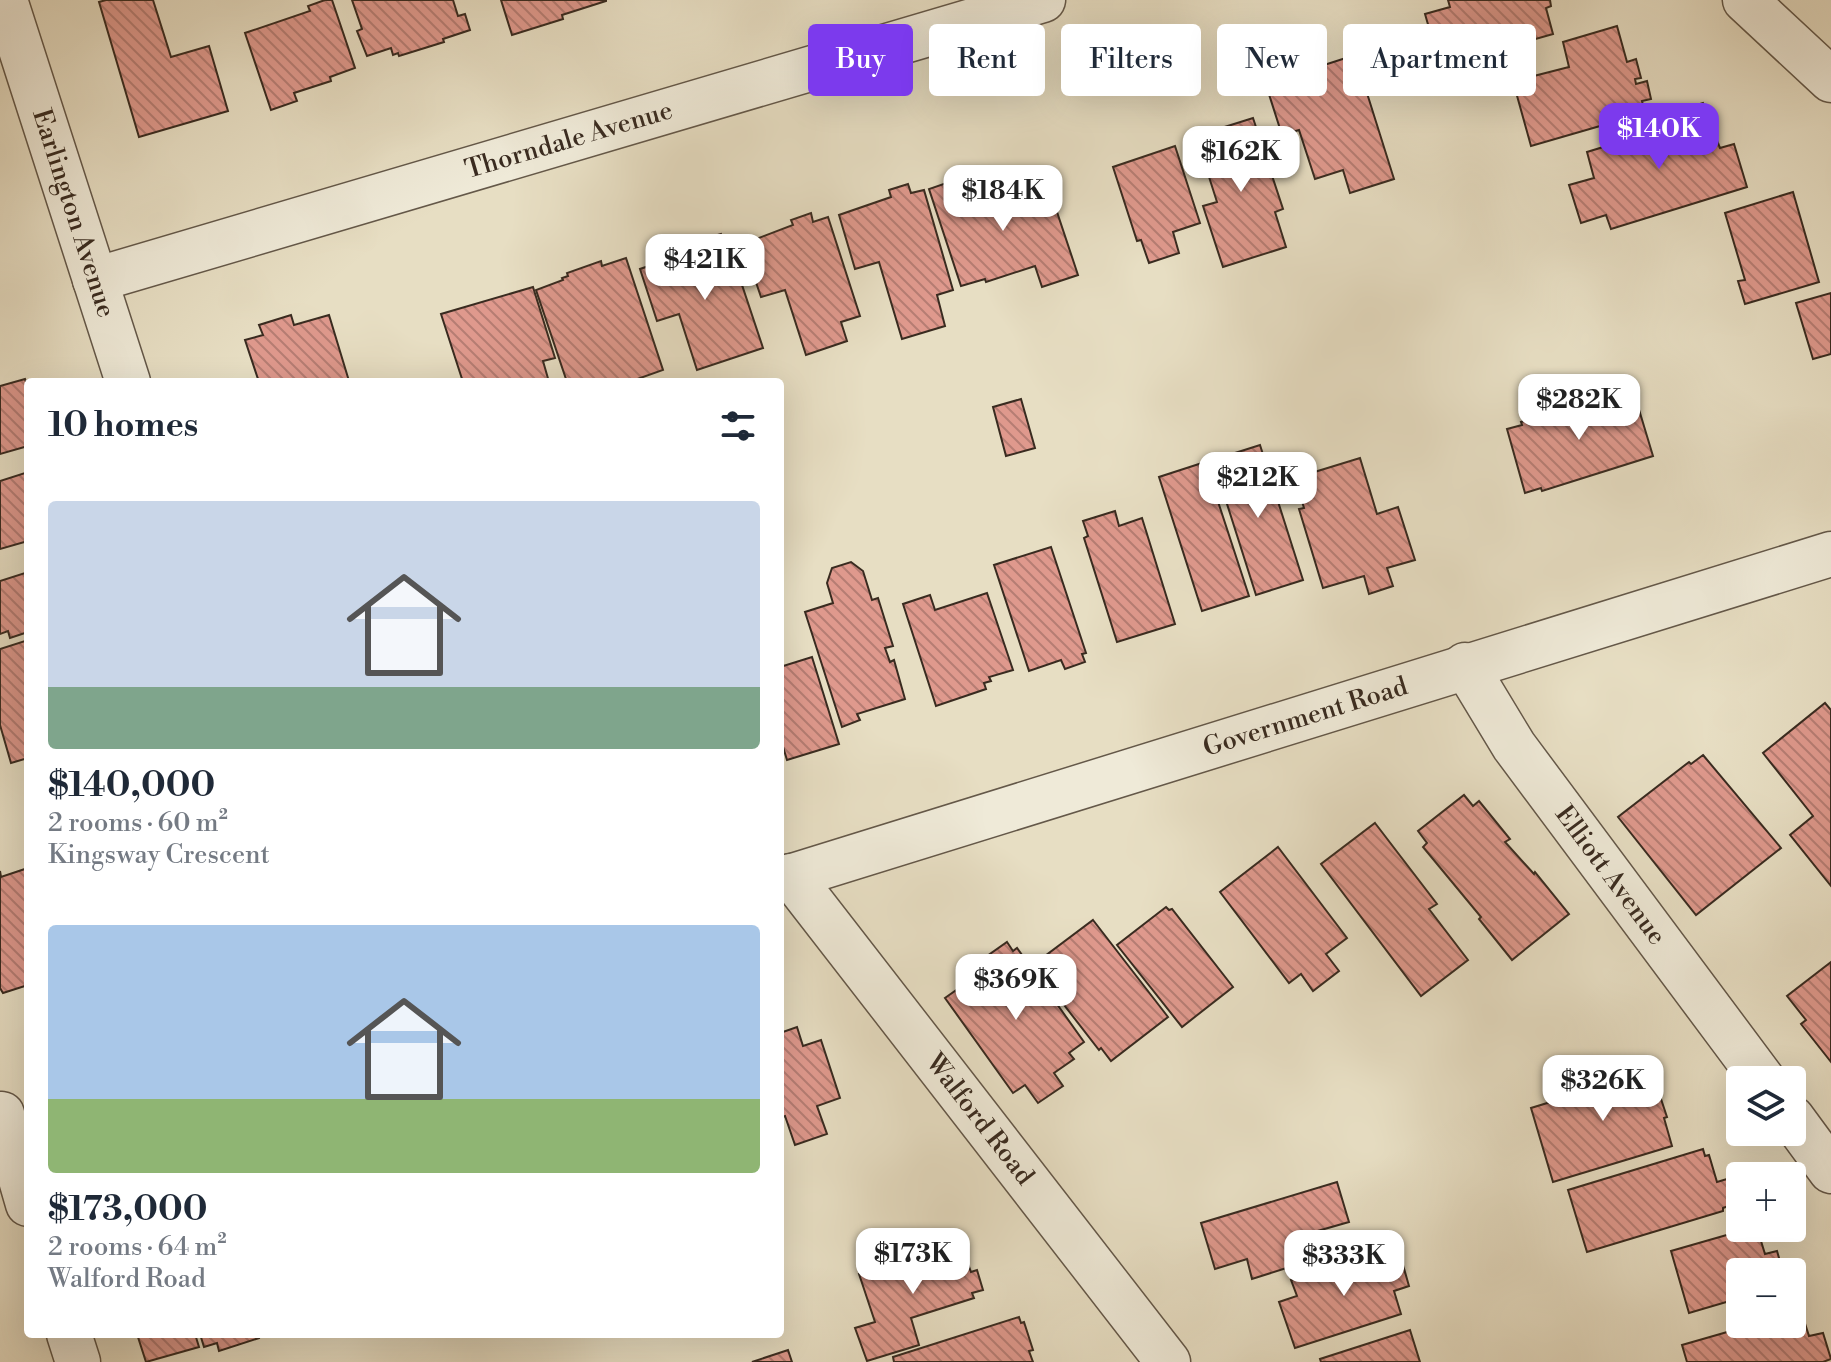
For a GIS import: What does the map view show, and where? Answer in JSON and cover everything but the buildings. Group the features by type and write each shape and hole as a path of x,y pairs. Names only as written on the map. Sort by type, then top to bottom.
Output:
{"street":[{"name":"Earlington Avenue","path":"5,0 127,378"},
{"name":"Thorndale Avenue","path":"95,280 1043,0"},
{"path":"1745,0 1831,80"},
{"name":"Government Road","path":"785,878 1831,554"},
{"name":"Elliott Avenue","path":"1465,665 1514,746 1753,1066"},
{"name":"Walford Road","path":"785,878 1168,1362"},
{"path":"10,1112 24,1184"},
{"path":"1806,1137 1831,1171"},
{"path":"70,1338 78,1362"}]}
